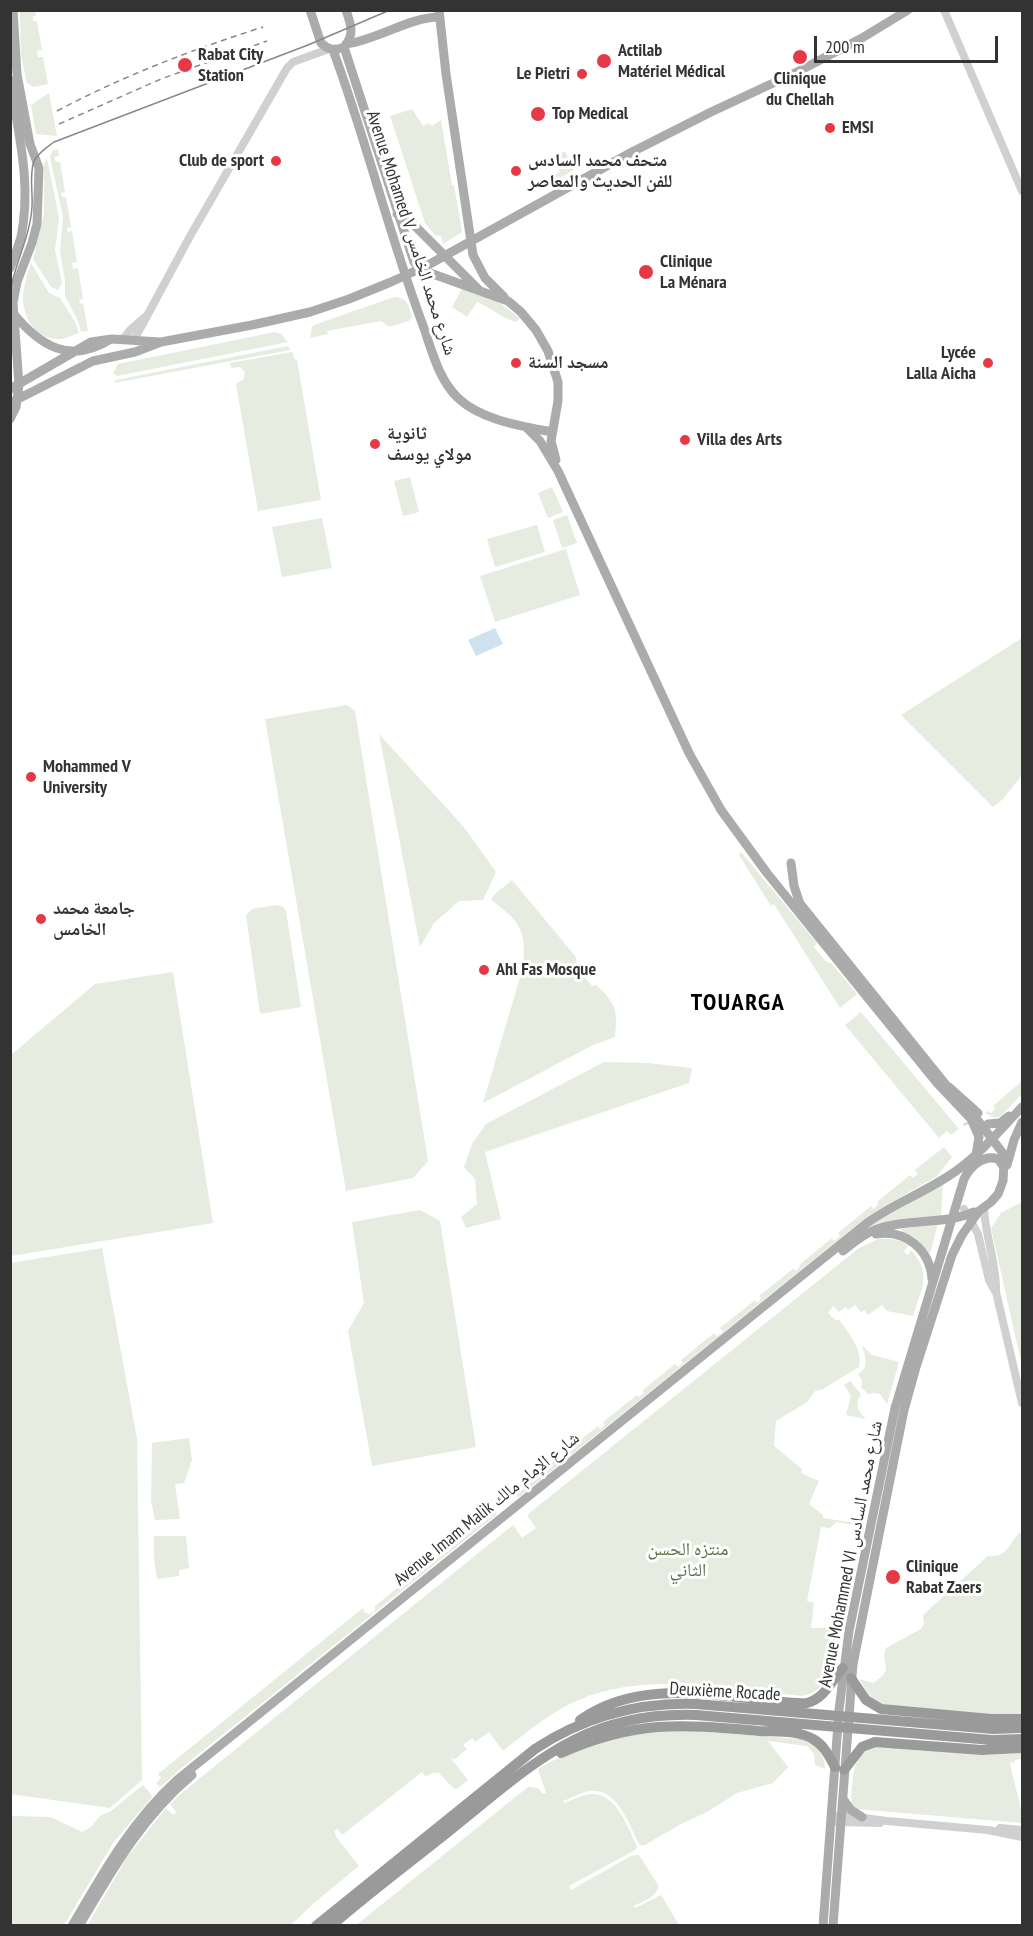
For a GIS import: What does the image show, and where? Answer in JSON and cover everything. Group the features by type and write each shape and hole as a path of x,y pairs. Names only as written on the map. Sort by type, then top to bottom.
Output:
{"highway":[{"path":"561,1733 602,1706 644,1695 679,1693 807,1703 823,1694 843,1668"},
{"path":"851,1678 866,1700 881,1709 991,1719 1023,1719"},
{"name":"Deuxième Rocade","path":"316,1926 535,1749 589,1720 619,1711 680,1704 993,1729 1023,1728"},
{"name":"Deuxième Rocade","path":"331,1926 538,1760 577,1737 606,1726 665,1715 696,1715 992,1740 1023,1739"},
{"path":"538,1760 618,1732 642,1727 677,1725 802,1735 820,1744 840,1769 862,1747 875,1742 982,1750 1023,1748"}],"main road":[{"path":"10,419 15,387 13,313 17,282 37,224 39,168 30,144 17,75 13,10"},
{"name":"Avenue Mohamed V شارع محمد الخامس","path":"310,10 319,39 331,49 405,276 439,369 453,393 475,410 526,427 552,432 558,393 552,362 536,330 508,301 419,269 412,259 345,46"},
{"path":"345,46 351,35 352,27 346,10"},
{"path":"66,373 93,361 135,352 161,342 241,328 310,312 405,276 632,152 862,38 908,10"},
{"path":"331,49 366,40 440,14 474,259 479,270 508,301"},
{"path":"10,80 22,150 25,187 22,232 10,268"},
{"name":"Avenue Mohamed V شارع محمد الخامس","path":"398,214 409,220 480,290"},
{"path":"13,313 28,332 40,341 61,350 75,352"},
{"path":"15,387 91,342 112,339 161,342"},
{"path":"14,401 91,358 126,349 134,340"},
{"path":"526,427 540,441 558,471 689,753 721,810 767,873 973,1118 979,1137 973,1161"},
{"path":"552,432 551,446 558,471"},
{"path":"791,863 794,886 800,904"},
{"path":"763,866 771,870 800,904 938,1083 996,1138"},
{"path":"973,1118 988,1124 1000,1123 1021,1109"},
{"path":"973,1161 1021,1109"},
{"name":"Avenue Mohammed VI شارع محمد السادس","path":"844,1710 857,1635 910,1388 952,1255 974,1213 998,1194 1014,1140 1023,1122"},
{"path":"988,1124 1002,1152 1005,1168"},
{"path":"973,1161 991,1157 998,1159 1005,1168"},
{"name":"Avenue Mohammed VI شارع محمد السادس","path":"833,1926 844,1710 843,1668 851,1621 895,1408 958,1196 973,1161"},
{"name":"Avenue Imam Malik شارع الإمام مالك","path":"72,1926 127,1835 177,1780 867,1223 973,1161"},
{"path":"958,1196 974,1213"},
{"name":"Avenue Imam Malik شارع الإمام مالك","path":"80,1926 128,1845 155,1810 181,1785 862,1236 882,1228 974,1213"},
{"path":"862,1236 889,1233 912,1241 927,1259 931,1269 932,1283"},
{"name":"Avenue Mohammed VI شارع محمد السادس","path":"824,1926 842,1796 840,1769"},
{"path":"842,1796 848,1808 862,1817"}],"street":[{"path":"944,10 1023,191"},
{"path":"134,340 143,325 145,316 287,68 293,62 331,49"},
{"path":"123,339 145,316"},
{"path":"974,1213 1023,1403"},
{"path":"974,1213 986,1231 996,1280 996,1292"},
{"path":"838,1820 862,1817 988,1830 1023,1830"},
{"path":"838,1820 873,1824 887,1821"},
{"path":"988,1830 1023,1837"}],"green space":[{"path":"20,11 35,11 36,16 33,16 33,21 37,21 42,50 37,51 38,57 43,57 48,84 33,87 27,83 21,56"},
{"path":"49,93 57,136 36,134 31,105"},
{"path":"412,109 423,126 429,123 432,126 441,120 462,232 443,244 441,236 435,235 425,223 390,116"},
{"path":"58,149 59,156 54,157 56,162 60,162 65,192 61,193 62,197 66,197 71,227 67,228 68,232 72,231 77,262 72,263 73,269 78,268 83,299 79,300 80,304 83,303 88,331 81,332 65,296 60,251 63,217 50,157 52,151"},
{"path":"565,151 574,170 543,187 540,182 560,172 554,160"},
{"path":"47,158 59,218 55,250 62,283 58,290 51,287 33,259 44,214 44,164"},
{"path":"31,263 49,293 60,298 79,333 63,339 52,339 44,336 32,326 23,303 25,283"},
{"path":"463,287 497,301 520,318 516,322 477,302 467,317 452,307"},
{"path":"394,297 407,303 412,317 409,321 389,327 381,321 327,331 328,334 310,338 314,325"},
{"path":"275,332 281,334 288,342 117,376 113,373 118,364"},
{"path":"288,346 290,350 114,383 116,380"},
{"path":"292,352 297,360 321,500 258,511 236,384 244,379 245,372 240,367 231,368 230,363"},
{"path":"410,477 419,512 403,516 394,481"},
{"path":"552,487 563,512 548,518 538,493"},
{"path":"567,515 577,543 562,548 553,520"},
{"path":"322,518 332,568 282,577 272,527"},
{"path":"537,525 545,552 495,567 487,539"},
{"path":"566,549 580,595 495,622 480,576"},
{"path":"1022,638 1022,775 1003,799 993,807 901,715"},
{"path":"347,705 355,711 428,1161 413,1178 346,1191 265,719"},
{"path":"379,734 463,826 496,872 483,900 459,901 434,923 420,947"},
{"path":"741,852 817,943 814,947 826,962 831,963 857,994 840,1008 774,904 771,906 739,855"},
{"path":"512,880 576,957 577,968 592,986 596,985 612,1003 616,1014 615,1037 593,1045 483,1103 523,967 524,944 519,928 509,914 491,900"},
{"path":"282,906 286,911 301,1007 260,1014 246,915 252,909"},
{"path":"173,972 213,1223 11,1256 11,1055 95,984"},
{"path":"861,1012 959,1129 951,1135 947,1131 939,1138 845,1025"},
{"path":"604,1062 648,1063 692,1068 689,1083 485,1152 501,1219 466,1228 461,1217 477,1204 475,1179 464,1167 472,1144 486,1124"},
{"path":"1022,1081 1022,1094 1001,1116 995,1118 985,1113 988,1111 991,1113 995,1109 993,1106"},
{"path":"944,1147 952,1157 937,1176 868,1216 519,1497 511,1496 521,1488 524,1490 528,1487 526,1484 559,1457 562,1460 566,1456 564,1453 598,1426 600,1429 605,1425 603,1422 637,1395 639,1397 644,1393 643,1390 675,1364 678,1367 683,1363 681,1360 714,1333 717,1336 723,1332 720,1328 755,1300 757,1303 761,1299 759,1296 793,1269 796,1271 799,1265 832,1238 834,1241 840,1236 838,1233 871,1206 873,1209 878,1205 877,1202 910,1175 913,1178 918,1174 915,1170"},
{"path":"943,1184 941,1216 871,1228 870,1226"},
{"path":"1022,1202 1022,1366 991,1228 1001,1213"},
{"path":"420,1210 440,1221 476,1447 372,1466 348,1331 364,1303 352,1222"},
{"path":"938,1223 930,1254 919,1241 900,1229"},
{"name":"منتزه الحسن الثاني","path":"878,1239 893,1239 908,1245 904,1252 908,1255 911,1250 922,1267 922,1289 913,1316 887,1311 882,1305 868,1315 865,1310 861,1312 855,1305 839,1312 833,1306 828,1313 835,1320 839,1320 851,1336 859,1355 859,1367 823,1389 815,1391 807,1402 776,1421 774,1446 802,1469 801,1473 819,1481 809,1504 823,1515 823,1518 862,1524 861,1526 837,1522 830,1528 821,1527 807,1601 814,1603 811,1628 839,1627 831,1669 820,1687 802,1696 689,1684 632,1686 604,1691 558,1710 503,1751 489,1732 475,1742 472,1738 463,1745 467,1749 454,1760 449,1756 468,1780 457,1789 454,1789 439,1773 432,1773 426,1777 422,1772 342,1835 338,1829 334,1831 359,1866 291,1925 87,1926 127,1857 166,1808 173,1815 176,1812 170,1804 184,1791 513,1525 522,1538 536,1528 527,1515 859,1248"},
{"path":"102,1248 137,1439 142,1780 110,1808 10,1794 11,1263"},
{"path":"862,1345 872,1355 899,1362 887,1404 880,1394 868,1394 861,1387 862,1380 858,1374 864,1368 866,1361"},
{"path":"850,1381 861,1394 858,1408 866,1419 846,1415 851,1396 844,1385"},
{"path":"189,1438 192,1460 184,1483 175,1484 180,1519 155,1520 151,1501 152,1443"},
{"path":"497,1507 496,1515 180,1769 162,1786 156,1783 161,1778 158,1774 363,1608 365,1613 370,1614 375,1611 375,1606 406,1581 408,1584 413,1580 411,1577 445,1549 448,1552 452,1548 450,1545 482,1520 484,1522 489,1518 487,1515"},
{"path":"1022,1531 1022,1714 993,1715 882,1705 872,1699 859,1679 873,1683 880,1678 886,1670 884,1653 886,1648 921,1629 924,1624 923,1615 988,1556 1005,1552"},
{"path":"154,1536 186,1536 189,1568 179,1570 179,1576 157,1579"},
{"path":"684,1730 801,1739 819,1750 825,1769 815,1765 814,1754 807,1746 768,1741 788,1767 773,1783 737,1793 707,1812 643,1846 639,1844 621,1809 608,1795 590,1791 563,1801 564,1803 592,1794 608,1799 620,1813 637,1847 569,1886 571,1890 631,1856 639,1855 658,1885 653,1896 634,1906 635,1908 661,1895 679,1925 355,1926 528,1787 538,1788 543,1794 546,1793 538,1769 555,1759 608,1740 645,1733"},
{"path":"877,1746 984,1755 1022,1753 1022,1759 1010,1763 1021,1808 1022,1823 856,1809 851,1796 855,1767 860,1757"},
{"path":"143,1785 152,1797 113,1843 64,1925 11,1925 11,1817 51,1817 82,1832"}],"water":[{"path":"495,628 503,644 476,656 468,640"}],"tram line":[{"path":"10,292 31,218 31,178 34,161 48,146 308,45 390,10"},
{"path":"10,347 10,390"}],"railway":[{"path":"57,111 158,64 263,27"},
{"path":"59,124 161,79 267,41"}],"place":[{"name":"Clinique du Chellah","path":"800,57"},
{"name":"Actilab Matériel Médical","path":"604,61"},
{"name":"Rabat City Station","path":"185,65"},
{"name":"Le Pietri","path":"582,74"},
{"name":"Top Medical","path":"538,114"},
{"name":"EMSI","path":"830,128"},
{"name":"Club de sport","path":"276,161"},
{"name":"متحف محمد السادس للفن الحديث والمعاصر","path":"516,171"},
{"name":"Clinique La Ménara","path":"646,272"},
{"name":"مسجد السنة","path":"516,363"},
{"name":"Lycée Lalla Aicha","path":"988,363"},
{"name":"Villa des Arts","path":"685,440"},
{"name":"ثانوية مولاي يوسف","path":"375,444"},
{"name":"Mohammed V University","path":"31,777"},
{"name":"جامعة محمد الخامس","path":"41,919"},
{"name":"Ahl Fas Mosque","path":"484,970"},
{"name":"Clinique Rabat Zaers","path":"893,1577"}],"district":[{"name":"TOUARGA","path":"738,1003"}]}
